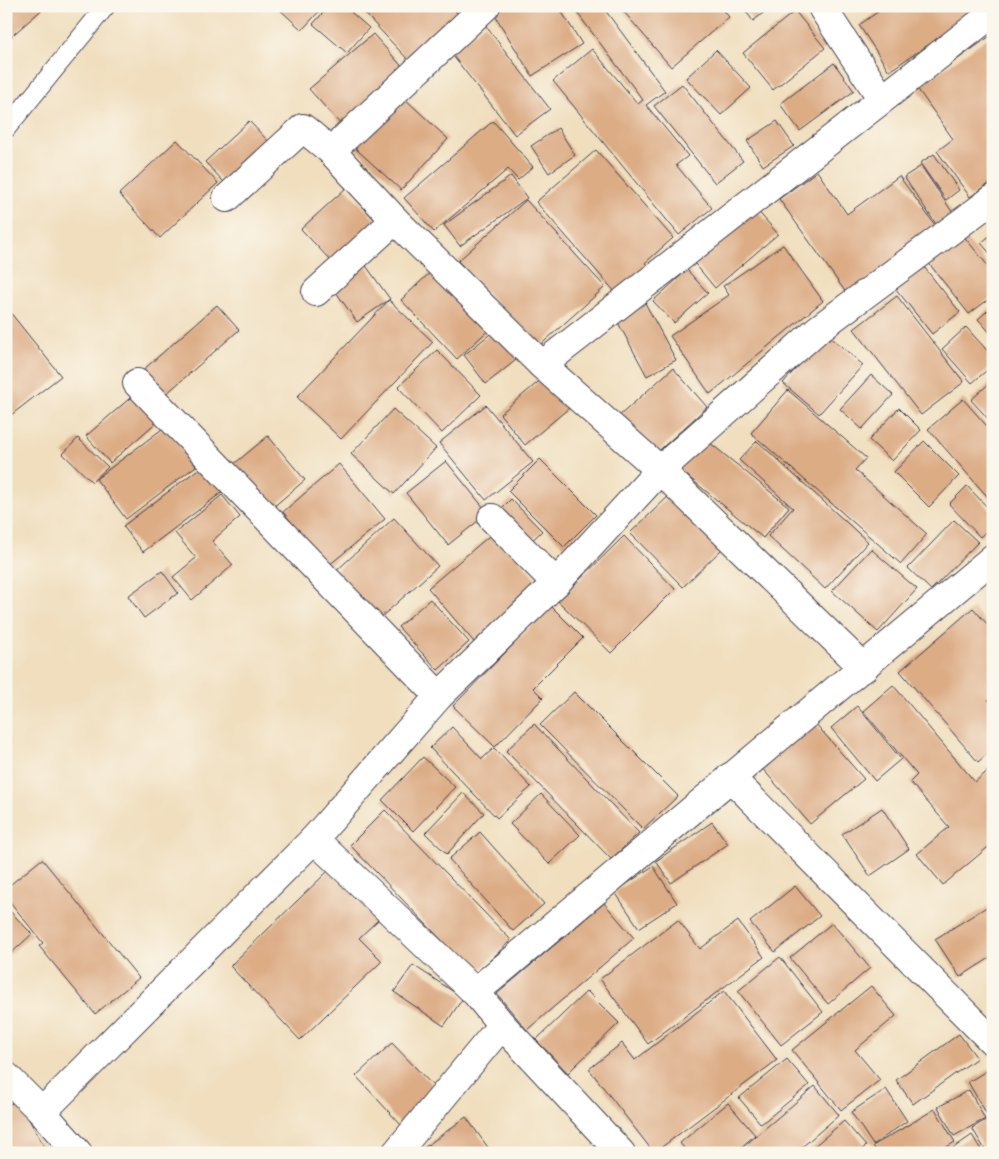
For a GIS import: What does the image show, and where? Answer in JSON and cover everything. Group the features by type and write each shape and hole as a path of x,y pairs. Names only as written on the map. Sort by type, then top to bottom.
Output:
{"street":[{"path":"331,151 486,6"},
{"path":"822,9 882,99"},
{"path":"542,365 993,13"},
{"path":"227,198 303,128 331,151 395,220 542,365 660,470 864,668"},
{"path":"42,1112 314,839 439,696 556,583 660,470 817,330 993,199"},
{"path":"316,292 395,220"},
{"path":"137,383 439,696"},
{"path":"492,518 556,583"},
{"path":"476,992 993,558"},
{"path":"730,777 993,1042"},
{"path":"314,839 476,992 502,1026 621,1153"},
{"path":"396,1153 502,1026"},
{"path":"6,1076 42,1112 78,1153"}],"lane":[{"path":"6,129 106,6"}],"building":[{"path":"6,6 46,6 6,41"},
{"path":"276,6 324,6 302,30"},
{"path":"329,6 344,6 369,28 347,53 313,24"},
{"path":"358,6 460,6 455,11 462,18 412,64"},
{"path":"507,6 558,6 582,44 532,76 494,14"},
{"path":"572,6 602,6 665,91 646,105 688,156 676,165 712,208 679,235 553,81 592,49 638,104 643,100"},
{"path":"619,6 720,6 729,17 671,67"},
{"path":"742,6 772,6 753,21"},
{"path":"886,6 970,6 975,14 889,71 859,25"},
{"path":"795,11 825,48 773,90 743,53"},
{"path":"485,25 550,109 515,135 450,52"},
{"path":"373,34 407,72 343,127 309,89"},
{"path":"993,34 993,181 970,197 937,151 953,139 917,88"},
{"path":"716,50 751,88 721,115 686,78"},
{"path":"834,63 854,91 800,131 780,104"},
{"path":"682,84 743,161 715,183 654,106"},
{"path":"403,97 448,139 401,190 355,148"},
{"path":"249,121 270,143 226,184 205,162"},
{"path":"493,121 533,167 518,180 508,169 434,232 404,198"},
{"path":"777,121 794,146 763,166 747,141"},
{"path":"558,128 575,155 549,173 531,146"},
{"path":"177,140 218,183 160,238 119,194"},
{"path":"596,150 673,238 645,263 648,266 616,293 536,202"},
{"path":"934,154 959,190 946,200 920,163"},
{"path":"921,166 953,213 936,224 904,177"},
{"path":"817,171 847,214 899,176 938,229 847,294 779,199"},
{"path":"511,176 527,198 460,246 444,225"},
{"path":"346,188 375,220 331,261 301,229"},
{"path":"526,200 605,287 537,348 458,261"},
{"path":"755,208 778,234 715,288 692,260"},
{"path":"993,233 993,257 981,243"},
{"path":"962,234 993,272 993,296 969,314 927,261"},
{"path":"783,245 823,301 710,394 670,336 729,295 723,286"},
{"path":"364,263 390,299 357,322 331,285"},
{"path":"437,266 494,325 457,359 401,300"},
{"path":"924,267 960,312 932,334 896,289"},
{"path":"687,270 708,293 674,323 653,301"},
{"path":"897,296 964,382 921,415 854,329"},
{"path":"389,300 433,342 341,439 297,397"},
{"path":"644,301 676,360 647,376 615,317"},
{"path":"217,305 239,330 165,395 143,370"},
{"path":"993,306 993,336 978,319"},
{"path":"6,307 61,376 6,419"},
{"path":"499,327 521,356 486,384 464,355"},
{"path":"966,327 993,357 993,365 972,383 942,349"},
{"path":"827,334 863,365 819,414 783,383"},
{"path":"437,350 481,395 442,433 398,387"},
{"path":"673,368 707,407 653,456 618,417"},
{"path":"871,375 893,395 862,429 840,409"},
{"path":"543,378 569,408 525,445 500,414"},
{"path":"993,380 993,424 971,400"},
{"path":"788,390 866,458 855,470 927,534 901,564 751,433"},
{"path":"137,392 160,419 110,463 86,436"},
{"path":"963,399 993,433 993,503 928,429"},
{"path":"486,405 533,462 486,500 439,443"},
{"path":"899,408 921,430 892,461 869,440"},
{"path":"393,409 436,448 394,494 351,454"},
{"path":"166,426 196,466 126,519 96,479"},
{"path":"268,436 305,480 272,508 234,464"},
{"path":"78,438 108,467 92,482 63,454"},
{"path":"704,438 789,507 763,538 679,469"},
{"path":"757,441 868,542 825,589 768,536 793,508 739,460"},
{"path":"924,441 959,476 929,507 894,472"},
{"path":"540,459 596,515 564,547 508,491"},
{"path":"446,461 488,513 448,545 406,493"},
{"path":"205,464 225,490 143,552 123,526"},
{"path":"339,464 385,519 328,566 283,512"},
{"path":"967,486 993,513 993,525 980,537 949,504"},
{"path":"672,493 724,547 683,587 630,533"},
{"path":"222,495 240,517 212,541 233,565 192,600 173,577 196,558 175,533"},
{"path":"511,499 542,531 524,548 494,516"},
{"path":"394,518 438,566 379,619 335,572"},
{"path":"954,520 978,542 931,590 908,568"},
{"path":"495,531 541,585 474,642 428,588"},
{"path":"624,536 675,589 611,653 558,601"},
{"path":"871,549 917,589 878,632 832,591"},
{"path":"162,571 178,593 144,618 128,596"},
{"path":"430,599 469,642 438,670 398,627"},
{"path":"551,606 583,638 533,688 543,698 495,747 453,706"},
{"path":"973,608 993,631 993,696 988,700 993,705 993,749 978,762 900,671"},
{"path":"893,685 975,782 991,768 993,769 993,843 943,885 917,854 949,827 910,782 917,775 863,711"},
{"path":"574,692 678,796 643,829 540,725"},
{"path":"857,706 901,759 875,781 831,728"},
{"path":"815,723 864,779 810,824 762,768"},
{"path":"534,724 639,833 611,859 506,751"},
{"path":"452,727 482,759 494,748 531,787 497,818 430,748"},
{"path":"423,757 455,787 413,831 382,800"},
{"path":"463,793 484,813 447,854 425,833"},
{"path":"541,794 580,835 549,864 510,824"},
{"path":"882,808 909,849 870,876 842,834"},
{"path":"385,810 511,940 475,975 350,845"},
{"path":"712,822 728,844 671,883 656,861"},
{"path":"480,832 544,904 513,931 449,859"},
{"path":"42,859 139,978 95,1014 39,946 43,943 6,897 6,888"},
{"path":"653,866 677,903 639,928 615,892"},
{"path":"329,870 378,920 359,938 382,961 300,1040 230,966"},
{"path":"795,886 820,916 775,952 750,922"},
{"path":"604,903 634,938 527,1030 497,994"},
{"path":"993,903 993,956 960,977 935,939"},
{"path":"6,907 32,934 6,958"},
{"path":"678,920 700,949 738,921 764,957 648,1044 600,979"},
{"path":"832,923 870,968 828,1004 790,958"},
{"path":"780,957 823,1012 781,1045 738,991"},
{"path":"413,965 463,998 444,1026 394,992"},
{"path":"871,986 896,1016 855,1050 880,1080 841,1110 792,1050"},
{"path":"587,991 619,1023 568,1073 536,1040"},
{"path":"724,991 777,1060 654,1153 589,1069 622,1043 635,1060"},
{"path":"959,1034 977,1058 913,1104 896,1080"},
{"path":"392,1043 438,1091 401,1125 356,1076"},
{"path":"787,1059 809,1085 761,1124 739,1098"},
{"path":"993,1067 993,1153 987,1153 972,1128 989,1118 968,1082"},
{"path":"815,1086 839,1115 795,1153 736,1153"},
{"path":"886,1089 907,1121 873,1145 851,1112"},
{"path":"969,1090 985,1119 954,1136 938,1107"},
{"path":"18,1100 48,1153 6,1153 6,1106"},
{"path":"728,1103 755,1135 734,1153 688,1153 680,1143"},
{"path":"935,1109 955,1142 937,1153 878,1153 873,1146"},
{"path":"466,1117 492,1153 417,1153"},
{"path":"844,1121 866,1146 858,1153 806,1153"},
{"path":"972,1135 983,1153 946,1153"}]}
